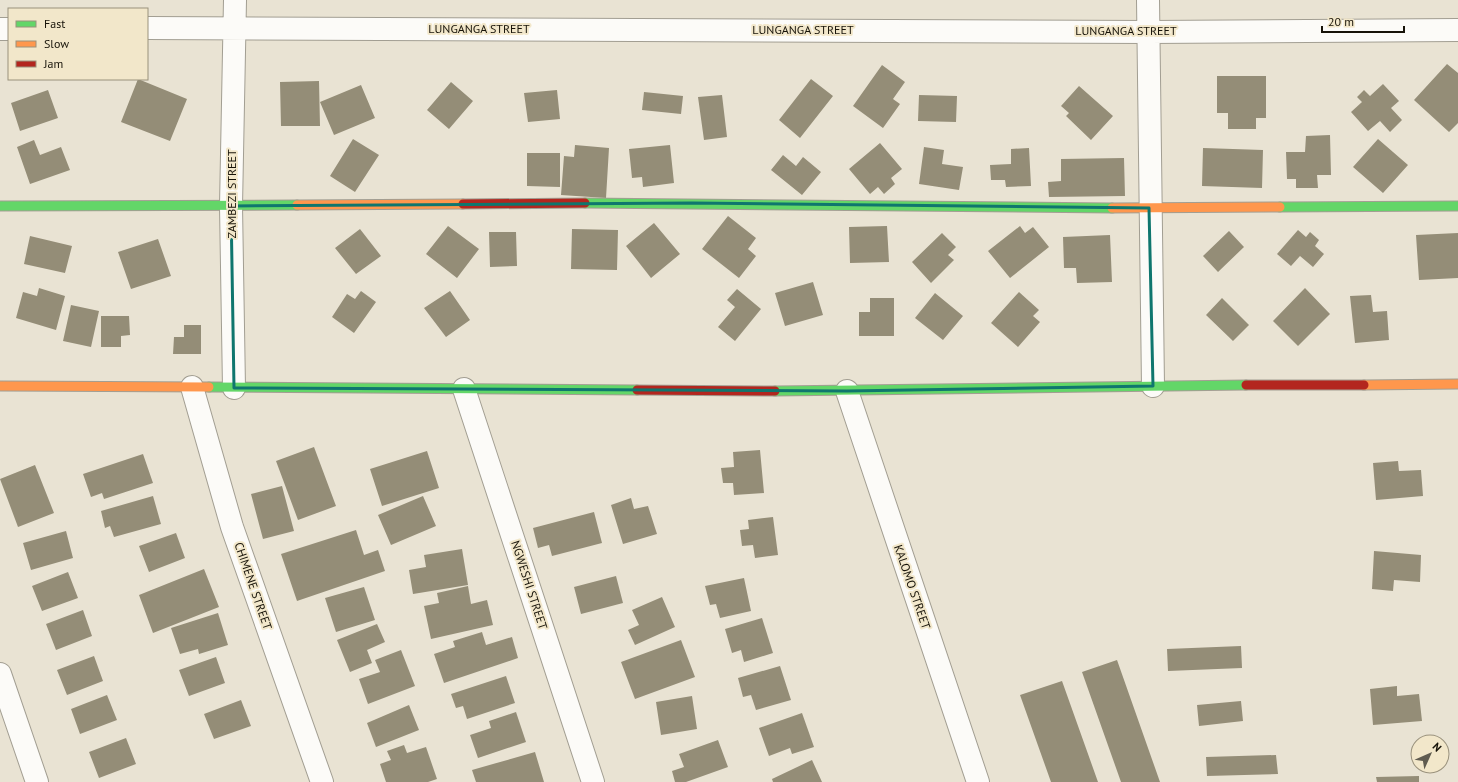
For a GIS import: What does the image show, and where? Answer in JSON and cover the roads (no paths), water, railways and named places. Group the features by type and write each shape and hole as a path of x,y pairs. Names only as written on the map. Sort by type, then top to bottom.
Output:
{"street":[{"name":"ZAMBEZI STREET","path":"234,388 231,206 235,0"},
{"path":"1148,0 1153,386"},
{"name":"LUNGANGA STREET","path":"148,28 1149,32 1458,30"},
{"path":"0,206 692,203 1150,208 1458,206"},
{"path":"0,386 846,391 1153,386 1458,384"},
{"name":"CHIMENE STREET","path":"192,388 232,527 322,782"},
{"name":"NGWESHI STREET","path":"464,389 593,782"},
{"name":"KALOMO STREET","path":"846,391 978,782"},
{"path":"0,674 37,782"}]}
